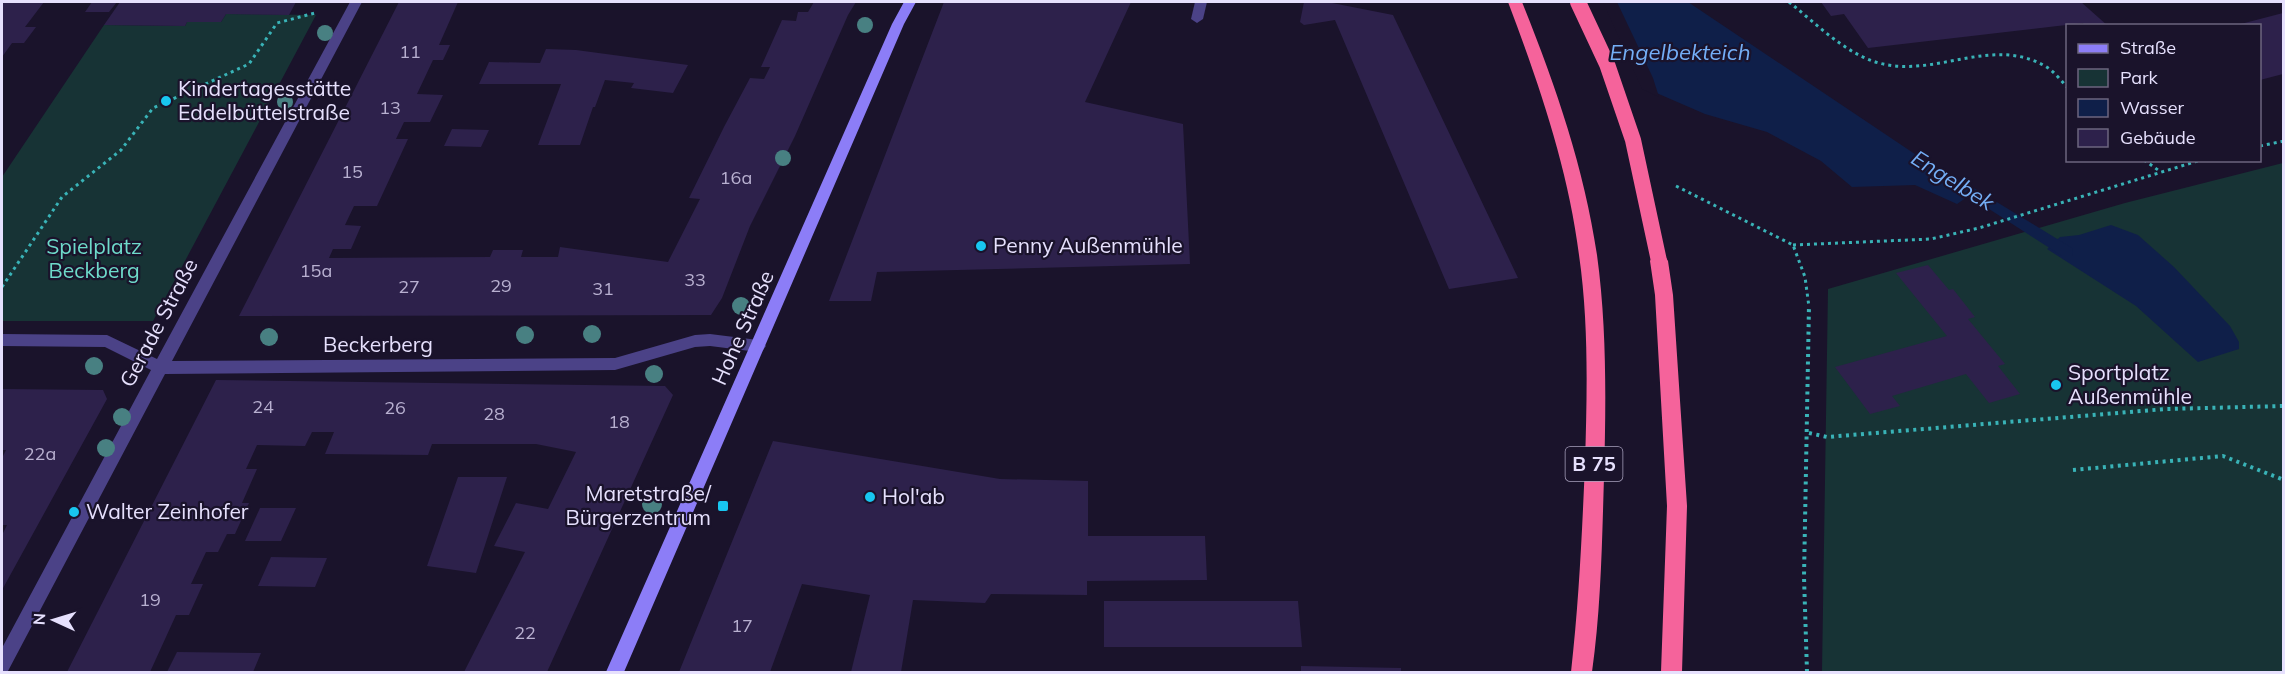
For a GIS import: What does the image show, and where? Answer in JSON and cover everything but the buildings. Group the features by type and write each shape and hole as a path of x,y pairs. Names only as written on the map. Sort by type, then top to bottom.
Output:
{"highway":[{"name":"B 75","path":"1515,2 1545,79 1562,136 1587,255 1597,381 1591,580 1582,672"},
{"path":"1578,2 1607,64 1633,140 1664,295 1677,506 1672,672"}],"street":[{"name":"Gerade Straße","path":"2,665 356,2"},
{"name":"Hohe Straße","path":"615,672 898,24 910,2"},
{"path":"1197,19 1201,2"},
{"name":"Beckerberg","path":"2,340 107,341 160,368 615,364 695,341 758,346"}],"path":[{"path":"1789,2 1857,53 1888,65 1920,66 1988,53 2016,55 2046,67 2066,87"},
{"path":"2,287 62,197 121,150 153,108 249,64 277,23 322,12"},
{"path":"2261,146 2283,141"},
{"path":"2147,162 2159,171"},
{"path":"1666,181 1793,245 1931,239 1979,228 2193,162"},
{"path":"1793,245 1802,264 1810,294 1809,432 1804,577 1807,672"},
{"path":"1809,432 1827,437 2166,409 2283,406"},
{"path":"2073,470 2223,456 2283,480"}],"green space":[{"name":"Kindertagesstätte Eddelbüttelstraße","path":"226,14 316,15 153,321 2,321 2,177 104,25 185,26 187,22 221,22"},
{"name":"Sportplatz Außenmühle","path":"2283,163 2283,672 1822,672 1828,289 2125,203"}],"water":[{"name":"Engelbekteich","path":"1606,2 1688,2 1973,193 1957,204 1915,185 1852,187 1821,161 1767,132 1705,114 1645,88"},
{"path":"2111,225 2138,235 2174,267 2230,326 2239,342 2239,349 2198,362 2136,306 2047,249 2060,237 2079,235"}],"pier":[{"path":"1603,2 1617,2 1653,78 1659,97 1642,89"}],"waterway":[{"name":"Engelbek","path":"1959,184 2067,252"}],"place":[{"name":"Kindertagesstätte Eddelbüttelstraße","path":"166,101"},
{"name":"Penny Außenmühle","path":"981,246"},
{"name":"Sportplatz Außenmühle","path":"2056,385"},
{"name":"Hol'ab","path":"870,497"},
{"name":"Maretstraße/ Bürgerzentrum","path":"723,506"},
{"name":"Walter Zeinhofer","path":"74,512"}],"park label":[{"name":"Spielplatz Beckberg","path":"94,259"}]}
